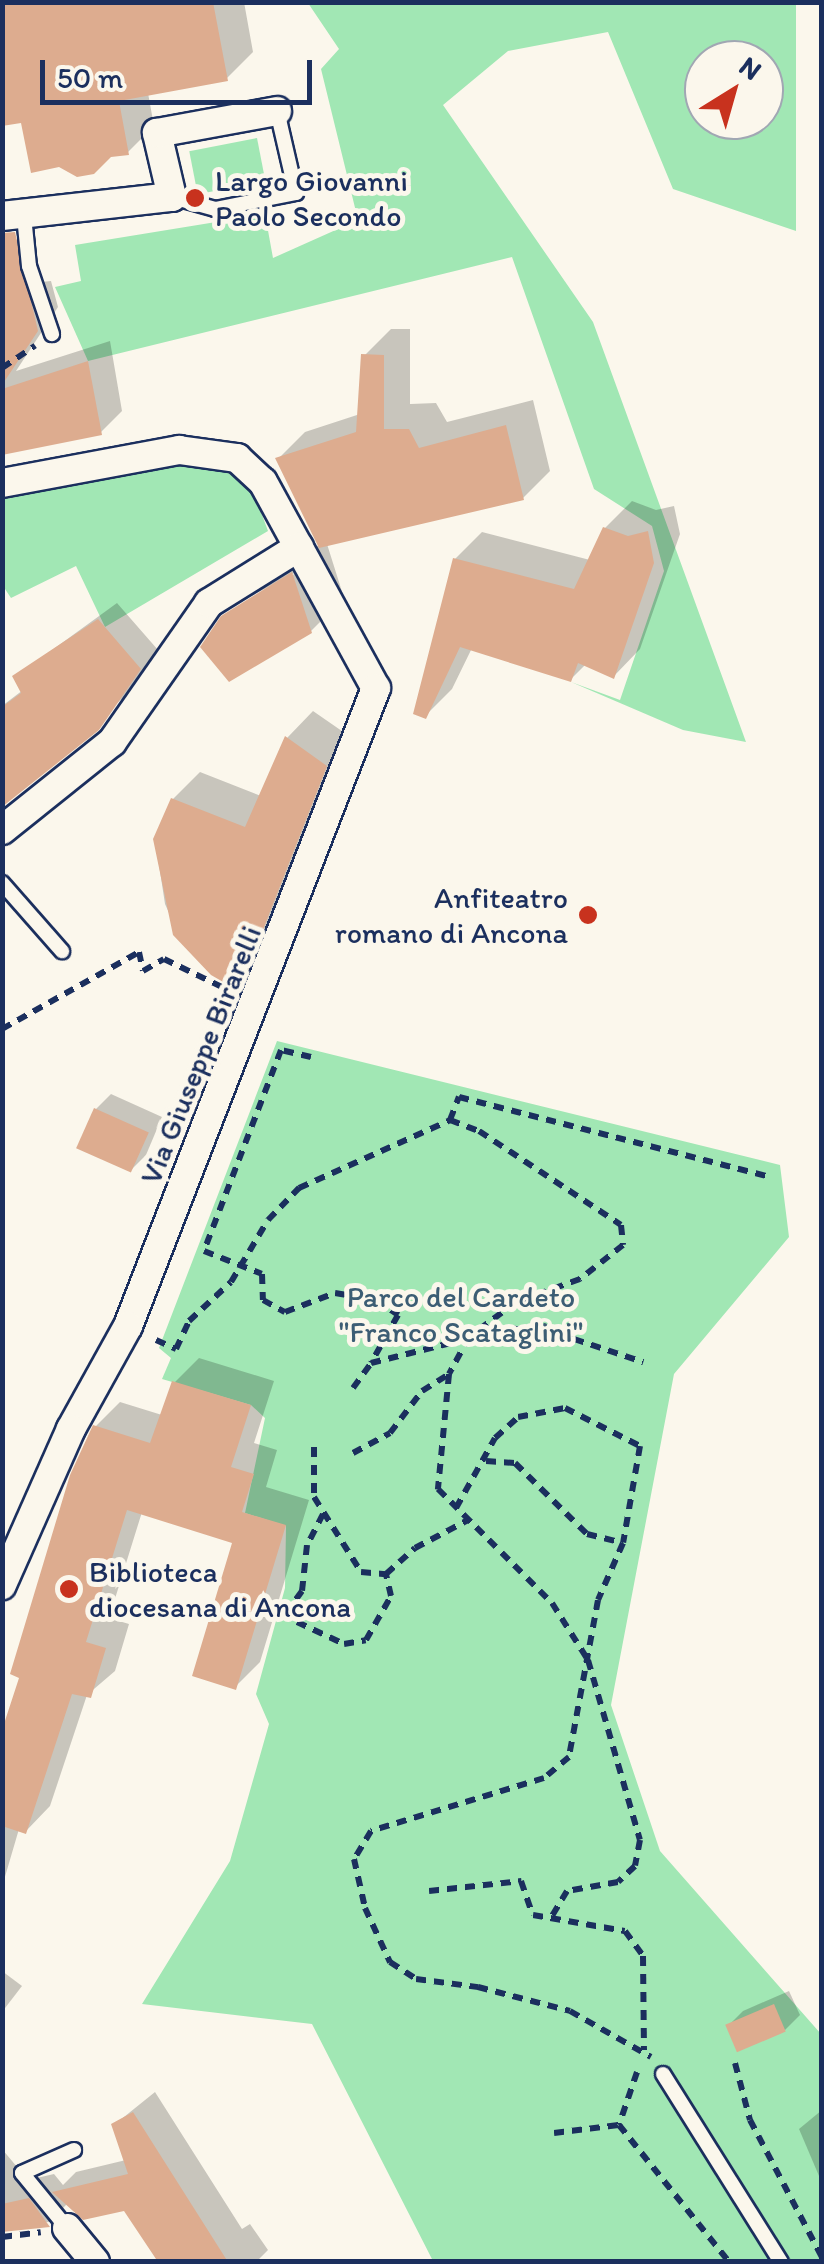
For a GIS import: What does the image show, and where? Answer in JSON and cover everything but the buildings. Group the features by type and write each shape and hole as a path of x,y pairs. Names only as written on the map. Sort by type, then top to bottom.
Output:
{"street":[{"path":"13,216 172,197 157,133 277,111"},
{"name":"Via Giuseppe Birarelli","path":"2,483 179,450 209,451 237,458 263,482 376,688 128,1326 71,1429 2,1584"},
{"path":"11,823 112,742 208,603 298,547"},
{"path":"67,2228 95,2262"}],"lane":[{"path":"172,197 215,209 296,193 277,111"},
{"path":"13,216 52,334"},
{"path":"2,883 62,951"},
{"path":"663,2074 782,2262"},
{"path":"67,2228 22,2173 74,2150"}],"path":[{"path":"2,368 52,334"},
{"path":"2,1030 139,952 143,971 164,958 216,984"},
{"path":"312,1057 281,1050 204,1251 262,1274 263,1300 285,1312 335,1293 376,1300 398,1315 353,1388"},
{"path":"176,1349 189,1320 231,1282 241,1263 299,1188 450,1120 459,1097 767,1176"},
{"path":"450,1120 479,1131 621,1225 623,1244 580,1279 516,1302 469,1337 449,1374 438,1489 552,1603 588,1660 640,1840 635,1866 618,1882 567,1891 551,1918"},
{"path":"371,1363 510,1328 574,1339 643,1362"},
{"path":"353,1454 390,1433 422,1391 449,1374"},
{"path":"456,1508 486,1461 495,1438 518,1417 565,1408 640,1446 623,1543 598,1600 569,1757 544,1778 371,1831 354,1859 364,1908 390,1962 416,1979 478,1986 570,2011 645,2049"},
{"path":"314,1447 314,1497 361,1572 386,1574 415,1548 468,1520"},
{"path":"486,1461 515,1463 587,1534 623,1543"},
{"path":"323,1514 307,1545 302,1591 291,1606 297,1622 344,1644 366,1640 391,1596 386,1574"},
{"path":"429,1892 521,1881 533,1915 626,1931 643,1956 645,2049 619,2124"},
{"path":"736,2062 750,2120 822,2257"},
{"path":"554,2132 619,2124"},
{"path":"619,2124 729,2262"}],"green space":[{"path":"308,3 796,3 796,231 673,189 608,32 508,51 443,105 593,322 746,742 683,730 571,682 620,700 664,571 652,526 594,489 512,257 88,361 55,287 81,281 75,245 265,214 273,258 358,220 321,69 339,49"},
{"path":"257,138 265,181 198,194 189,151"},
{"path":"194,457 223,460 249,480 268,531 105,627 76,566 11,598 3,586 2,494"},
{"name":"Parco del Cardeto \"Franco Scataglini\"","path":"277,1041 780,1165 789,1237 674,1374 611,1705 660,1851 821,2034 821,2261 433,2261 312,2024 142,2004 230,1861 269,1724 256,1694 285,1588 286,1526 245,1513 265,1418 251,1405 162,1379 171,1358 159,1348"}],"place":[{"name":"Largo Giovanni Paolo Secondo","path":"195,198"},
{"name":"Anfiteatro romano di Ancona","path":"588,915"},
{"name":"Biblioteca diocesana di Ancona","path":"69,1589"}]}
